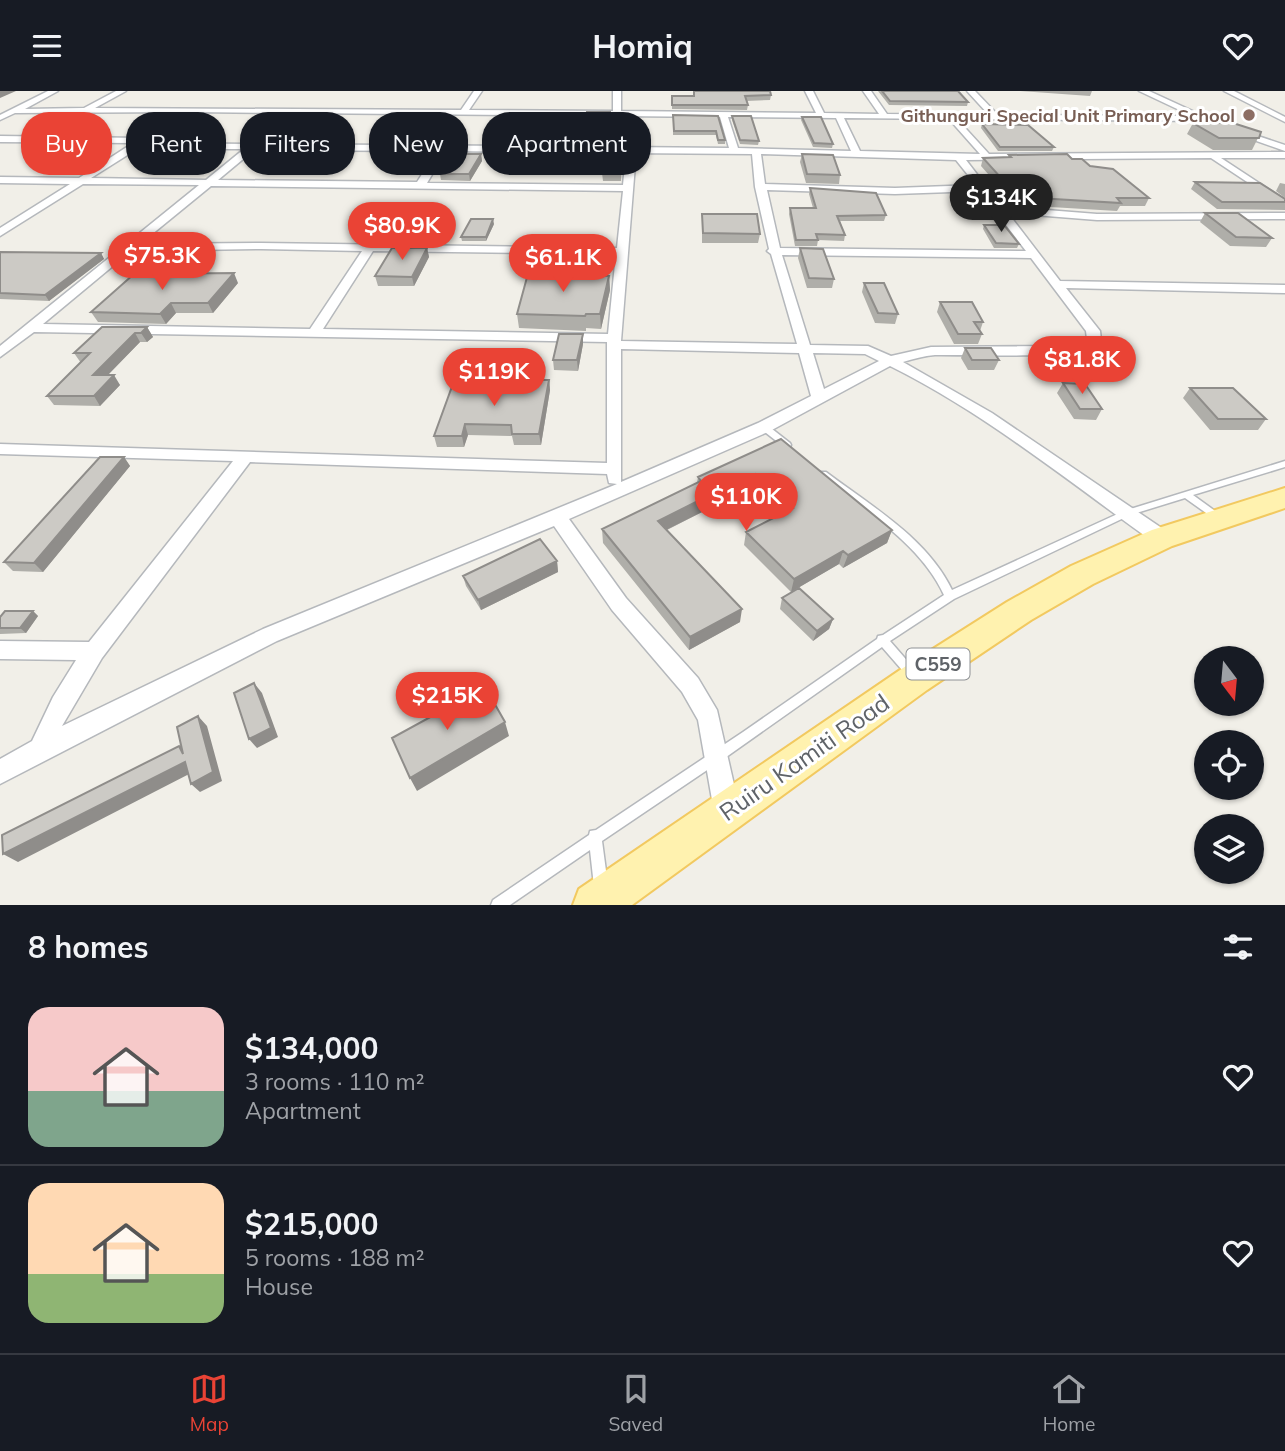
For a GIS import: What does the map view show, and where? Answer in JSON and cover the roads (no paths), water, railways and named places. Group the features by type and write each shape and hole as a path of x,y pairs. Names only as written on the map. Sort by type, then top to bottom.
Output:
{"main road":[{"name":"Ruiru Kamiti Road","path":"599,902 915,678 1019,611 1082,575 1162,538 1285,498"}],"street":[{"path":"0,118 54,91"},
{"path":"79,112 122,91"},
{"path":"14,111 464,112 478,91"},
{"path":"617,91 617,112"},
{"path":"809,91 821,116"},
{"path":"867,91 885,116"},
{"path":"971,91 996,117"},
{"path":"1143,91 1219,124"},
{"path":"1228,91 1283,118"},
{"path":"651,114 1206,119"},
{"path":"723,115 733,150"},
{"path":"839,116 857,155"},
{"path":"951,117 987,157"},
{"path":"1233,129 1285,148"},
{"path":"0,139 21,139"},
{"path":"651,151 733,150 959,157 1285,155"},
{"path":"0,233 126,151"},
{"path":"756,151 773,251 820,400"},
{"path":"0,353 240,156"},
{"path":"0,772 40,749 270,635 558,517 764,427 892,360 931,351 1056,350 1091,343 1094,339 1093,331 959,157"},
{"path":"1213,157 1285,204"},
{"path":"421,184 427,175"},
{"path":"614,493 614,342 629,175"},
{"path":"0,180 628,188"},
{"path":"760,187 895,191 983,188"},
{"path":"1004,215 1034,212 1097,217 1285,216"},
{"path":"128,248 261,246 622,251"},
{"path":"314,333 369,248"},
{"path":"773,251 1034,255"},
{"path":"1057,284 1143,288 1285,289"},
{"path":"0,336 25,332 314,333 858,348 892,360 986,416 1162,538"},
{"path":"0,449 615,469"},
{"path":"40,749 61,704 94,652 246,456"},
{"path":"558,517 619,604 690,685 709,718 727,811"},
{"path":"0,650 94,652"}],"lane":[{"path":"764,427 796,452"},
{"path":"498,905 595,836 718,757 882,639 950,596 1127,513 1285,464"},
{"path":"817,469 913,545 938,572 950,596"},
{"path":"1185,494 1220,519"},
{"path":"882,639 915,678"},
{"path":"595,836 599,902"}],"place":[{"name":"Githunguri Special Unit Primary School","path":"1249,115"}]}
